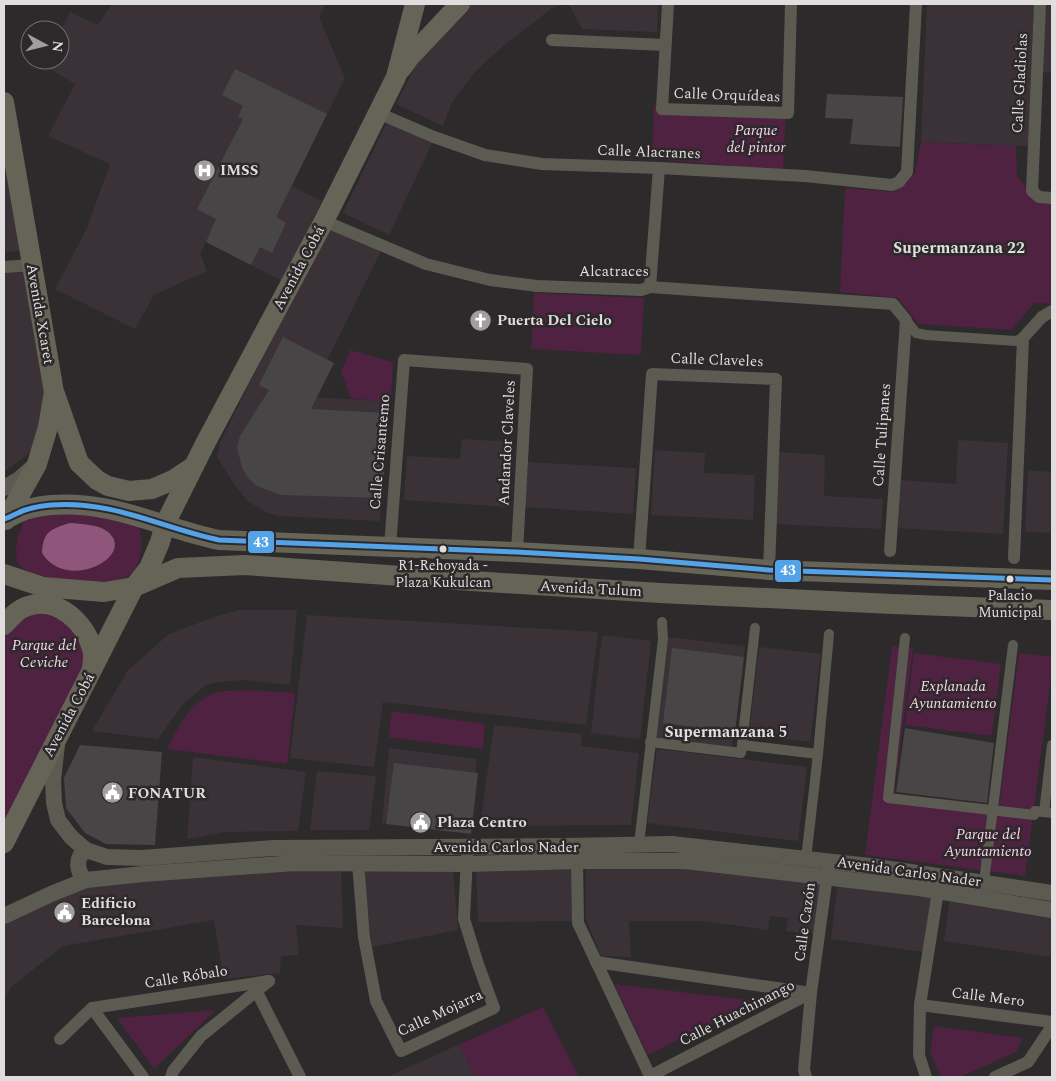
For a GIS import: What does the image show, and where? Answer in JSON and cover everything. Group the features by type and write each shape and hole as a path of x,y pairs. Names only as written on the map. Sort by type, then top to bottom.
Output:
{"main road":[{"name":"Avenida Cobá","path":"4,843 134,587 149,568 165,524 324,221 396,77 415,4"},
{"path":"396,77 409,58 460,4"},
{"name":"Avenida Xcaret","path":"4,102 8,156 32,266 54,392 48,427 36,464 5,522"},
{"path":"54,392 79,463 97,480 108,486 129,491 152,489 173,480 195,466"},
{"path":"5,522 19,512 50,505 76,505 106,508 141,516 219,540 517,552 639,559 769,570 1052,580"},
{"path":"194,567 192,551 201,536"},
{"name":"Avenida Tulum","path":"4,574 44,587 104,592 134,587 178,568 245,565 660,593 1052,610"},
{"path":"4,625 13,614 28,606 41,604 59,609 75,618 86,632 93,650 92,670"}],"street":[{"name":"Calle Orquídeas","path":"668,4 662,109 788,113 791,4"},
{"name":"Calle Alacranes","path":"378,113 434,137 485,155 542,164 806,176 892,185 899,182 907,172 916,4"},
{"name":"Calle Gladiolas","path":"1040,4 1032,191 1038,197 1052,198"},
{"path":"552,40 665,45"},
{"path":"650,287 659,168"},
{"name":"Alcatraces","path":"324,221 426,264 490,280 537,286 641,290 650,287 893,304 906,320"},
{"path":"4,268 32,266"},
{"path":"906,320 916,333 921,334 1016,341 1023,338 1042,317 1052,311"},
{"name":"Calle Tulipanes","path":"890,551 906,320"},
{"path":"1014,558 1023,338"},
{"name":"Calle Crisantemo","path":"390,547 404,360"},
{"name":"Andandor Claveles","path":"404,360 527,369 517,552"},
{"name":"Calle Claveles","path":"639,559 652,374 776,379 769,570"},
{"path":"4,488 18,480 36,464"},
{"path":"639,844 663,639 662,622"},
{"path":"650,742 741,752 755,628"},
{"path":"806,859 818,754 828,634"},
{"path":"905,638 888,798 1034,815 1035,811 1048,812 1052,746"},
{"path":"984,882 1013,645"},
{"name":"Avenida Carlos Nader","path":"59,734 52,780 58,820 70,837 86,850 107,858 142,858 273,848 672,844 806,859 828,869"},
{"path":"742,745 818,754"},
{"name":"Calle Mojarra","path":"358,863 364,937 376,1001 401,1051 494,1008 464,919 468,847"},
{"path":"86,850 81,854 78,862 79,872 86,880"},
{"name":"Calle Huachinango","path":"577,861 578,923 650,1076 811,994"},
{"name":"Avenida Carlos Nader","path":"4,916 16,909 86,880 152,873 295,863 467,864 685,861 828,869 886,876 984,882 1052,893"},
{"name":"Calle Cazón","path":"806,1077 804,1070 811,994 828,869"},
{"name":"Avenida Carlos Nader","path":"886,876 938,891 1052,910"},
{"path":"926,1077 919,1055 920,1005 938,891"},
{"name":"Calle Huachinango","path":"596,962 811,994"},
{"name":"Calle Róbalo","path":"92,1008 269,981 201,1036 171,1077"},
{"path":"256,992 300,1077"},
{"name":"Calle Mero","path":"920,1005 1052,1024 1028,1062 996,1077"},
{"path":"60,1039 92,1008 144,1077"}],"shaded area":[{"name":"IMSS","path":"112,4 326,4 319,17 345,78 292,186 322,201 282,281 206,242 200,253 207,271 154,295 135,329 55,289 86,230 110,164 48,136 75,84 52,70 70,70 70,20 66,20 70,12 98,25"},
{"path":"461,4 567,4 552,8 502,47 475,72 452,102 443,126 396,104 425,47"},
{"path":"569,4 658,4 657,32 582,29"},
{"path":"927,4 1034,4 1028,146 921,142"},
{"path":"1039,4 1052,4 1052,73 1035,72"},
{"path":"389,118 434,139 389,235 343,213"},
{"path":"4,162 20,250 4,253"},
{"path":"329,223 382,249 309,397 386,401 380,521 279,516 267,513 249,502 236,487 217,457 220,443"},
{"path":"24,266 42,353 46,412 31,452 4,472 4,270"},
{"path":"462,439 514,442 509,507 404,500 407,456 460,459"},
{"path":"958,440 1008,443 1003,534 898,528 901,480 956,484"},
{"path":"655,450 705,453 704,473 755,475 753,520 651,515"},
{"path":"776,452 825,455 824,496 883,499 881,529 773,524"},
{"path":"527,462 636,468 633,514 525,507"},
{"path":"1028,470 1052,472 1052,533 1025,532"},
{"path":"70,523 95,526 108,532 115,541 113,551 106,560 82,570 67,570 53,565 42,553 46,535 53,529"},
{"path":"239,610 297,610 290,685 245,680 206,685 183,704 158,739 92,731 128,670 169,634"},
{"path":"307,615 598,632 586,725 383,702 374,767 290,758"},
{"path":"602,635 651,641 640,739 591,733"},
{"path":"668,637 745,646 732,748 656,739"},
{"path":"759,647 821,654 810,742 749,734"},
{"path":"494,725 582,734 581,746 639,753 631,825 480,826"},
{"path":"389,748 477,759 469,824 382,823"},
{"path":"657,749 807,767 798,841 647,823"},
{"path":"193,757 306,772 298,831 225,832 187,839"},
{"path":"317,771 376,776 369,830 310,830"},
{"path":"685,866 822,881 813,934 786,931 788,918 770,916 768,930 704,921 629,921 631,957 601,956 586,919 586,867"},
{"path":"572,867 572,921 478,922 476,868"},
{"path":"285,869 341,871 343,928 296,925 299,955 281,956 280,973 224,979 214,920 63,946 10,988 4,1000 4,919 88,884"},
{"path":"453,869 458,930 372,947 363,870"},
{"path":"838,883 931,895 923,952 831,939"},
{"path":"950,897 1052,912 1052,957 944,941"},
{"path":"460,1044 475,1077 387,1077"}],"green space":[{"name":"Parque del pintor","path":"654,105 786,110 783,170 652,159"},
{"path":"921,142 1016,146 1017,176 1030,191 1052,193 1052,304 1034,303 1012,330 918,324 898,298 840,292 845,188 894,192 915,173"},
{"path":"534,293 644,298 641,355 531,349"},
{"path":"350,350 393,362 391,403 351,398 341,372"},
{"path":"95,513 139,527 141,539 140,557 131,574 109,581 74,581 39,575 26,570 19,564 16,547 25,519 39,514"},
{"name":"Parque del Ceviche","path":"42,610 80,631 87,665 4,830 4,632 15,620"},
{"name":"Parque del Ayuntamiento","path":"892,646 913,648 893,802 998,815 1019,653 1052,657 1052,670 1025,876 865,855"},
{"name":"Explanada Ayuntamiento","path":"914,653 1001,664 992,736 905,725"},
{"path":"250,690 295,693 287,764 167,749 187,714 201,701 219,692"},
{"path":"392,711 485,724 483,749 388,737"},
{"path":"614,984 757,1001 648,1055"},
{"path":"543,1007 579,1077 475,1077 460,1044"},
{"path":"216,1010 154,1069 117,1018"},
{"path":"934,1026 1023,1038 1016,1052 960,1077 941,1077 930,1053"}],"building":[{"path":"235,69 327,114 276,217 286,223 272,253 260,247 251,265 206,242 216,219 197,209 243,119 238,117 243,106 222,95"},
{"path":"827,94 903,97 900,147 850,144 853,119 825,118"},
{"path":"283,337 334,363 311,409 387,413 383,498 281,495 257,486 249,479 242,468 237,447 240,436 269,390 259,385"},
{"path":"672,648 744,657 735,732 663,723"},
{"path":"905,728 994,743 987,803 896,792"},
{"name":"FONATUR","path":"80,745 162,752 155,845 106,844 85,833 66,808 64,778"},
{"path":"394,763 478,773 471,834 386,824"}],"transit line":[{"name":"43","path":"4,519 34,508 51,505 74,505 95,507 137,516 219,540 517,552 639,559 769,570 1052,580"}],"place":[{"name":"IMSS","path":"204,170"},
{"name":"Puerta Del Cielo","path":"481,320"},
{"name":"R1-Rehoyada - Plaza Kukulcan","path":"443,549"},
{"name":"Palacio Municipal","path":"1010,579"},
{"name":"FONATUR","path":"112,793"},
{"name":"Plaza Centro","path":"421,822"},
{"name":"Edificio Barcelona","path":"65,912"}],"district":[{"name":"Supermanzana 22","path":"959,248"},
{"name":"Supermanzana 5","path":"726,732"}]}
